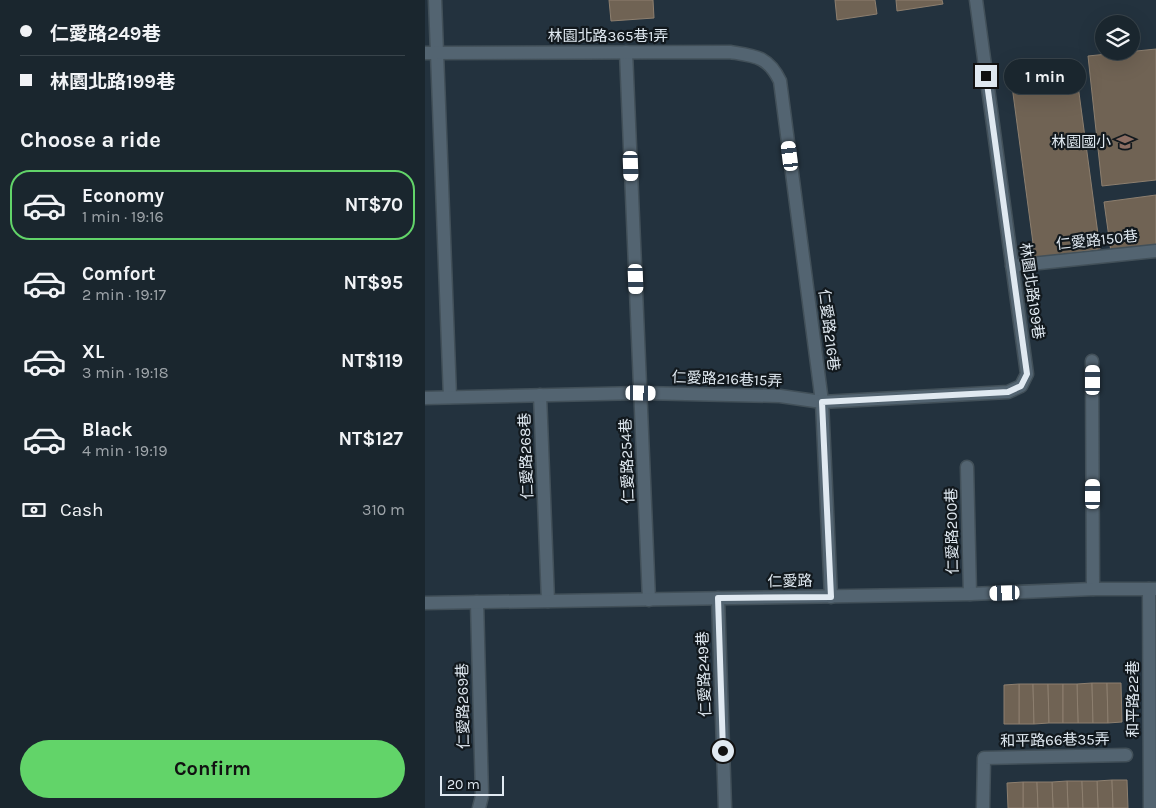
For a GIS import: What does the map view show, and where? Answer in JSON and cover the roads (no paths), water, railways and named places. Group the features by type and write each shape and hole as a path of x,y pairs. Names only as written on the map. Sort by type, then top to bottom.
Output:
{"street":[{"path":"435,0 431,53 450,397"},
{"name":"林園北路199巷","path":"822,402 1008,392 1021,386 1027,374 975,0"},
{"name":"仁愛路254巷","path":"626,52 649,600"},
{"name":"林園北路365巷1弄","path":"431,53 730,52 753,55 765,60 775,70"},
{"name":"仁愛路216巷","path":"775,70 780,81 822,402 831,597"},
{"name":"仁愛路150巷","path":"1012,266 1156,251"},
{"path":"1093,361 1093,589"},
{"name":"仁愛路216巷15弄","path":"540,395 641,393 780,396 822,402"},
{"name":"仁愛路268巷","path":"425,398 540,395 547,601"},
{"name":"仁愛路200巷","path":"967,467 970,594"},
{"name":"仁愛路","path":"425,603 831,597 1152,589"},
{"name":"和平路22巷","path":"1150,808 1153,750 1152,589"},
{"name":"仁愛路249巷","path":"718,598 725,808"},
{"name":"仁愛路269巷","path":"477,602 482,796 479,808"},
{"name":"和平路66巷35弄","path":"983,808 984,758 1126,755"}],"place":[{"name":"林園國小","path":"1125,142"}]}
